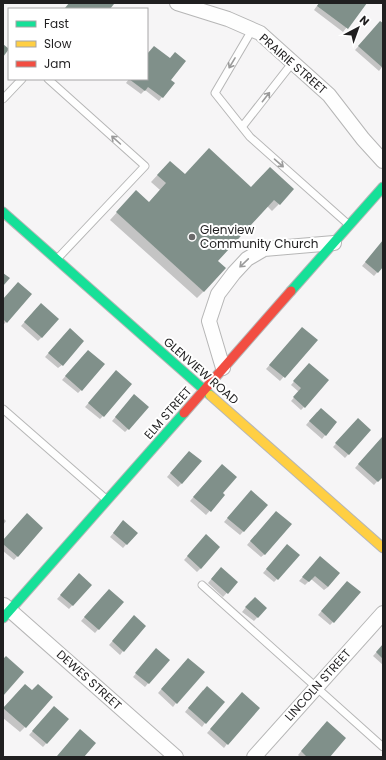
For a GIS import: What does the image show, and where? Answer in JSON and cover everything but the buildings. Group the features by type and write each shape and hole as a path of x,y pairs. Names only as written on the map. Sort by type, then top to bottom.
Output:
{"street":[{"name":"PRAIRIE STREET","path":"177,3 228,19 260,33 329,95 362,139 383,162"},
{"name":"ELM STREET","path":"5,610 107,500 383,187"},
{"name":"GLENVIEW ROAD","path":"3,212 383,548"},
{"path":"223,368 209,321 218,294 234,273 247,259 264,249 334,243"},
{"name":"DEWES STREET","path":"5,610 176,757"},
{"name":"LINCOLN STREET","path":"254,757 383,613"}],"lane":[{"path":"252,30 215,93 250,137 349,225"},
{"path":"242,128 293,62"},
{"path":"3,99 21,80"},
{"path":"49,80 145,166 57,260"},
{"path":"3,409 107,500"},
{"path":"202,584 383,747"}],"traffic: fast":[{"path":"291,291 383,187"},
{"path":"3,212 210,395"},
{"path":"3,618 184,413"}],"traffic: slow":[{"path":"210,395 383,548"}],"traffic: jam":[{"path":"184,413 291,291"}],"place":[{"name":"Glenview Community Church","path":"192,237"}]}
